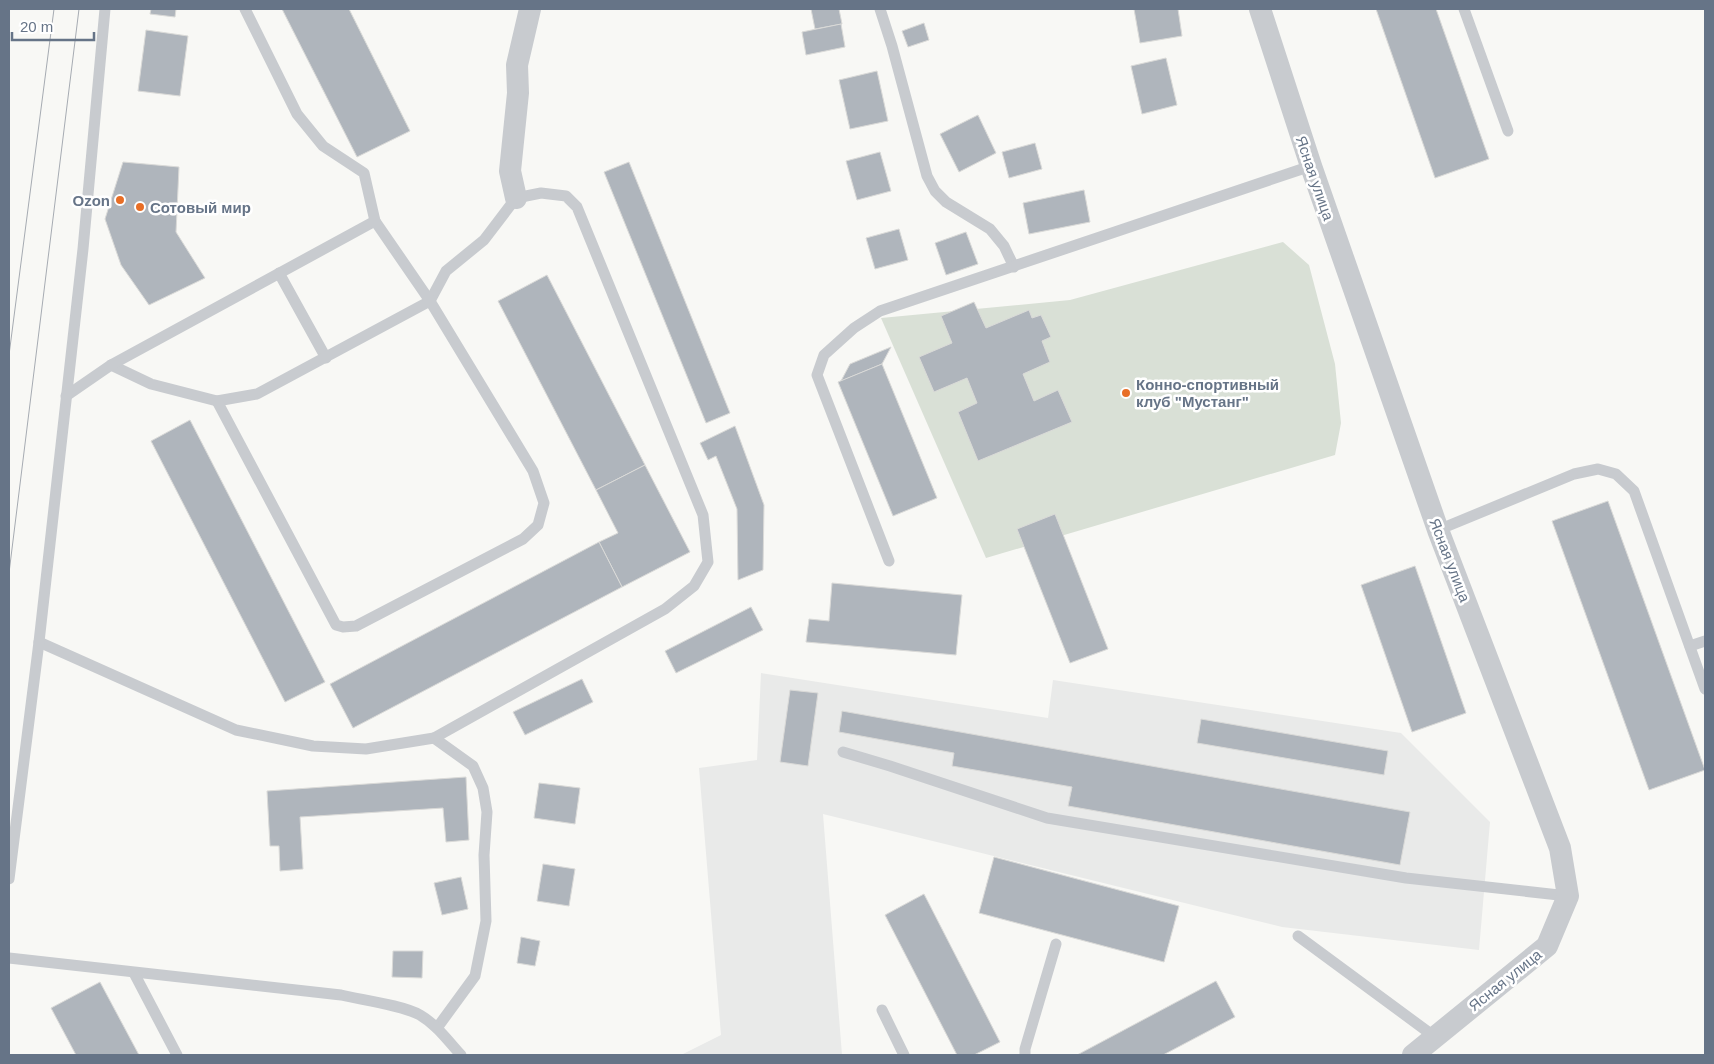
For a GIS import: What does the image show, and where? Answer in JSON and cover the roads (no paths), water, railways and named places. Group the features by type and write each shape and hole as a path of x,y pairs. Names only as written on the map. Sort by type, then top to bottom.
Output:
{"street":[{"path":"516,198 510,171 518,93 516,64 530,9"},
{"name":"Ясная улица","path":"1260,9 1311,166 1438,530 1560,848 1568,896 1547,946 1413,1055"}],"lane":[{"path":"9,879 39,642 83,249 105,9"},
{"path":"217,401 336,624 343,627 356,626 523,539 538,525 544,503 532,471 430,301 375,221 364,173 323,146 297,114 245,9"},
{"path":"880,9 892,46 927,176 935,192 946,202 990,229 1004,246 1014,267"},
{"path":"1464,9 1508,131"},
{"path":"889,561 817,375 824,355 854,328 880,311 1311,166"},
{"path":"39,642 236,730 313,746 366,749 434,738 665,609 694,586 708,562 702,515 577,207 566,196 541,193 516,198 484,240 446,271 430,301 257,394 217,401 151,384 111,365"},
{"path":"66,396 111,365 375,221"},
{"path":"279,273 326,358"},
{"path":"1438,530 1574,474 1598,469 1616,474 1634,491 1705,689"},
{"path":"1690,646 1705,641"},
{"path":"434,738 473,766 483,788 487,812 484,855 486,921 475,976 438,1028"},
{"path":"843,752 1047,818 1406,878 1568,896"},
{"path":"1298,936 1435,1037"},
{"path":"1025,1055 1056,944"},
{"path":"9,958 341,995 389,1005 418,1014 438,1028 461,1055"},
{"path":"134,973 177,1055"},
{"path":"882,1010 904,1055"}],"tram line":[{"path":"9,355 54,9"},
{"path":"9,573 79,9"}],"place":[{"name":"Ozon","path":"120,200"},
{"name":"Сотовый мир","path":"140,207"},
{"name":"Конно-спортивный клуб \"Мустанг\"","path":"1126,393"}]}
